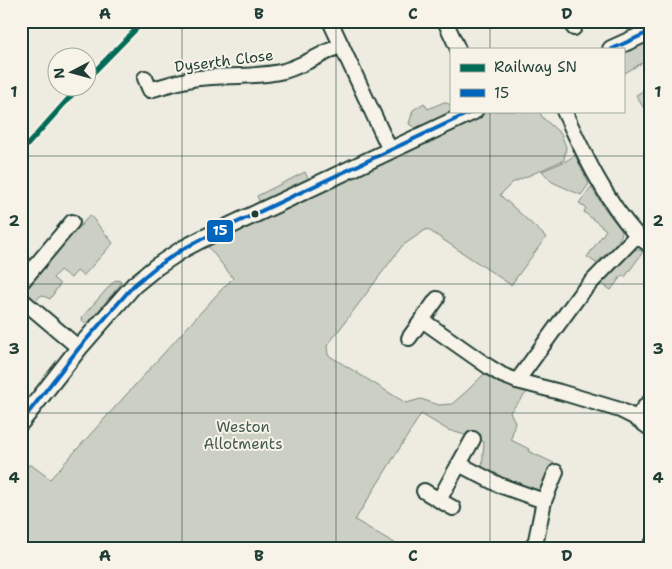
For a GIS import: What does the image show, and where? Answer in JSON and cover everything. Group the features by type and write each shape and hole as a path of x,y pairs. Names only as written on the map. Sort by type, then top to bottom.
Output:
{"street":[{"path":"330,21 390,150"},
{"path":"445,21 458,48"},
{"path":"613,48 651,31"},
{"name":"Dyserth Close","path":"145,78 150,90 174,82 200,78 285,71 341,45"},
{"path":"21,422 79,348 134,285 156,267 202,239 472,112"},
{"path":"564,112 581,148 608,198 637,235 651,246"},
{"path":"21,283 72,222"},
{"path":"517,381 581,293 637,235"},
{"path":"409,338 437,299"},
{"path":"21,300 79,348"},
{"path":"422,320 502,375 620,410 651,428"},
{"path":"636,418 647,404"},
{"path":"439,500 473,439"},
{"path":"459,464 499,485 544,501"},
{"path":"532,548 536,540 544,501 556,472"},
{"path":"424,491 453,508"}],"green space":[{"path":"638,21 651,21 651,78 642,63 624,73 624,48 635,38 629,25"},
{"path":"651,86 651,107 643,107 636,95"},
{"name":"Weston Allotments","path":"444,102 450,105 450,112 454,112 459,121 490,112 540,112 543,118 561,134 566,147 564,160 512,183 500,195 546,237 511,285 427,229 402,246 327,346 328,355 406,403 421,399 439,405 452,404 484,374 497,379 498,383 527,392 510,412 515,422 511,440 529,449 528,451 554,463 545,486 535,493 482,470 484,442 448,430 421,414 355,520 403,548 21,548 21,475 30,464 50,479 233,278 202,239 263,210 257,196 305,172 312,187 427,136 409,124 413,110 424,103 428,109"},
{"path":"575,155 589,184 581,195 552,182 542,171"},
{"path":"591,187 622,231 616,244 596,263 587,257 606,230 584,212 586,208 579,203"},
{"path":"90,215 113,243 83,276 77,271 71,278 60,270 53,278 60,284 50,299 41,295 36,301 24,289"},
{"path":"637,249 643,252 625,277 622,275 611,290 602,284 601,281 631,251"},
{"path":"117,280 120,281 120,285 88,323 84,323 82,320 83,316"}],"rail line":[{"name":"SN","path":"98,68 144,21"},
{"name":"SN","path":"21,152 69,98"}],"transit line":[{"name":"15","path":"614,48 651,31"},
{"name":"15","path":"21,422 79,348 134,285 156,267 202,239 471,112"}]}
